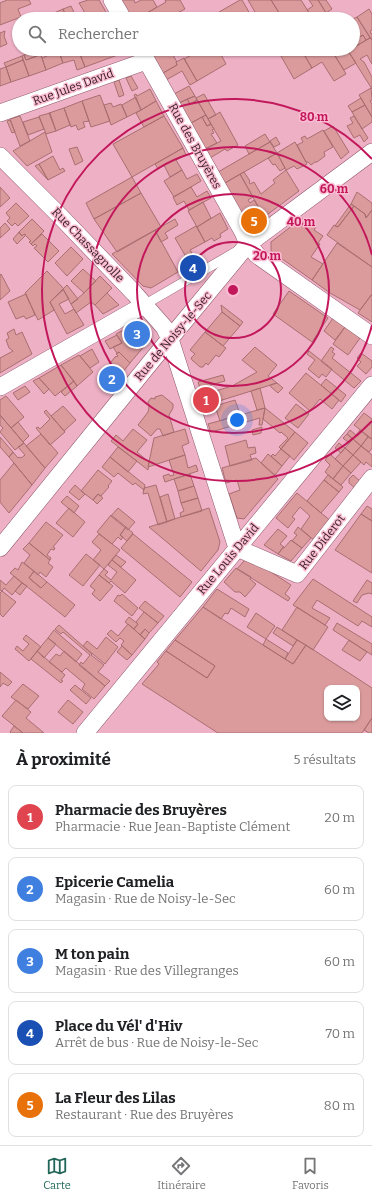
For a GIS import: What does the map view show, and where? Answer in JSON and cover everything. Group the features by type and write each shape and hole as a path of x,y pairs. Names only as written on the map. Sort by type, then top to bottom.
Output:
{"street":[{"path":"112,0 119,12"},
{"name":"Rue Jules David","path":"0,113 141,56"},
{"name":"Rue des Bruyères","path":"144,56 243,232 248,244 257,255 372,336"},
{"name":"Rue de Noisy-le-Sec","path":"0,548 248,244 372,152"},
{"name":"Rue Chassagnolle","path":"0,156 61,217 164,327 170,339 237,548"},
{"path":"0,387 144,305"},
{"name":"Rue Louis David","path":"85,733 372,385"},
{"name":"Rue Diderot","path":"237,548 297,574 372,478"}],"lane":[{"path":"144,305 248,244"}],"building":[{"path":"7,0 29,0 31,4 18,9 19,12 12,12 12,20 0,25 0,3"},
{"path":"88,0 99,0 106,12 84,12 79,3"},
{"path":"121,0 134,0 135,3 141,0 153,0 157,7 149,12 128,12"},
{"path":"165,0 180,0 185,9 179,12 149,12 166,2"},
{"path":"242,0 249,12 219,12"},
{"path":"248,0 271,0 279,12 255,12"},
{"path":"271,0 301,0 309,12 279,12"},
{"path":"309,0 318,0 326,12 308,12 307,10 313,6"},
{"path":"318,0 326,0 332,9 325,12"},
{"path":"71,6 74,12 64,12 63,9"},
{"path":"63,9 64,12 56,12"},
{"path":"369,9 372,14 372,30 370,31 371,34 372,33 372,40 360,22 360,15"},
{"path":"360,22 370,38 366,40 363,35 360,37"},
{"path":"5,31 4,36 7,44 0,47 0,33"},
{"path":"363,35 366,40 360,44 360,37"},
{"path":"370,38 372,40 372,64 367,55 360,59 364,62 372,77 372,89 351,56 360,56 360,44"},
{"path":"22,56 24,56 26,60 41,56 46,70 29,76"},
{"path":"22,56 23,60 6,67 4,63"},
{"path":"24,56 37,56 26,60"},
{"path":"47,56 60,56 63,63 46,70 42,58"},
{"path":"60,56 81,56 85,67 77,70 74,60 63,63"},
{"path":"81,56 115,56 85,67"},
{"path":"153,56 174,56 177,65 163,73"},
{"path":"189,56 222,56 226,64 197,81 184,59"},
{"path":"281,56 305,56 312,68 294,79"},
{"path":"305,56 335,56 346,74 334,81 322,62 312,68"},
{"path":"335,56 352,56 356,63 344,70"},
{"path":"184,58 197,81 190,85 182,71 166,80 163,73 177,65 176,62"},
{"path":"23,60 29,76 11,82 6,67"},
{"path":"6,67 11,82 0,86 0,69"},
{"path":"131,76 138,88 132,91 126,78"},
{"path":"119,80 124,95 119,97 114,82"},
{"path":"189,86 195,96 179,103 174,94"},
{"path":"371,88 372,100 370,101 372,104 372,117 359,95"},
{"path":"150,89 156,101 141,110 134,95 136,94 137,96"},
{"path":"204,94 216,115 208,119 196,98"},
{"path":"100,95 110,121 91,127 82,101"},
{"path":"195,96 197,100 190,104 187,99"},
{"path":"136,97 141,110 127,117 122,105"},
{"path":"361,98 365,105 352,112 348,106"},
{"path":"187,99 190,104 197,100 206,115 191,123 179,103"},
{"path":"82,101 89,121 83,122 85,127 78,130 76,125 71,127 64,108"},
{"path":"156,101 164,116 144,127 136,113"},
{"path":"111,103 113,107 121,104 127,117 111,125 104,105"},
{"path":"365,105 372,117 372,122 362,129 352,112"},
{"path":"64,108 70,125 56,131 49,113"},
{"path":"220,112 238,145 227,151 225,149 210,158 205,149 221,141 208,119"},
{"path":"50,113 56,131 46,134 39,116"},
{"path":"206,115 211,124 207,126 202,117"},
{"path":"20,116 30,141 20,146 10,119"},
{"path":"164,116 183,148 132,177 113,144"},
{"path":"354,116 368,138 364,142 360,135 354,138 347,126 353,123 350,118"},
{"path":"39,117 44,129 28,135 23,122"},
{"path":"202,117 207,126 211,124 214,129 212,130 214,133 211,134 217,143 205,149 191,123"},
{"path":"10,120 15,132 12,133 7,121"},
{"path":"333,126 349,152 341,159 324,131"},
{"path":"323,130 333,147 324,152 325,156 311,165 306,162 297,145 303,142 301,138 305,136 307,139"},
{"path":"45,132 52,152 27,166 13,151"},
{"path":"265,134 270,142 249,154 245,146"},
{"path":"276,137 280,144 274,147 270,141"},
{"path":"270,142 277,153 225,183 218,172"},
{"path":"295,142 307,164 297,169 294,166 286,170 277,153"},
{"path":"77,147 83,161 75,165 69,149"},
{"path":"183,148 186,155 176,160 182,170 170,177 164,165 158,169 155,164"},
{"path":"277,153 285,168 280,171 268,158"},
{"path":"53,156 60,170 63,168 65,171 48,180 39,164"},
{"path":"39,164 48,180 35,166"},
{"path":"182,170 187,179 197,174 201,181 174,197 164,181"},
{"path":"286,170 299,191 264,217 240,174 244,172 250,181 250,184 254,182 261,194 275,183 273,180"},
{"path":"240,174 253,197 248,200 250,203 254,200 264,217 254,225 247,223 225,183"},
{"path":"132,177 141,193 94,219 86,203"},
{"path":"0,187 10,198 0,207"},
{"path":"191,187 197,197 207,191 211,198 189,210 184,201 177,205 173,197"},
{"path":"357,192 372,203 372,210 366,218 365,214 351,204"},
{"path":"141,193 161,227 117,252 94,219"},
{"path":"203,202 211,218 197,227 188,211"},
{"path":"16,203 29,216 18,226 15,223 12,226 7,221 10,218 6,213"},
{"path":"351,204 354,206 338,227 335,226"},
{"path":"354,206 365,214 366,218 372,210 372,267 327,235 334,225 338,227"},
{"path":"220,213 228,229 220,234 221,237 214,241 212,238 205,242 197,227"},
{"path":"302,218 316,227 314,230 323,236 318,243 320,244 311,257 323,264 312,280 271,251 271,242"},
{"path":"32,219 44,231 31,244 29,242 31,241 24,234 22,236 19,232"},
{"path":"175,219 178,225 165,233 168,238 161,242 155,230"},
{"path":"5,223 10,229 0,238 0,228"},
{"path":"196,226 205,242 190,250 192,253 186,257 175,238"},
{"path":"155,230 178,272 151,288 143,286 112,254"},
{"path":"19,232 22,236 24,234 26,235 17,244 13,239"},
{"path":"42,234 59,251 48,262 34,248 37,246 35,244 33,246 31,244"},
{"path":"337,243 372,267 372,294 360,310 330,293 312,280"},
{"path":"71,247 83,259 67,276 55,263"},
{"path":"83,269 96,281 84,293 71,281"},
{"path":"47,271 64,289 50,302 54,310 38,320 25,293"},
{"path":"1,274 10,291 0,300 0,275"},
{"path":"100,276 112,288 95,305 91,302 76,313 71,304"},
{"path":"67,285 78,299 71,304 63,289"},
{"path":"63,289 69,299 59,304 65,314 74,309 84,325 67,334 50,302"},
{"path":"289,291 328,318 312,342 273,314"},
{"path":"107,293 119,305 103,314 95,305"},
{"path":"26,294 35,315 26,319 24,316 16,319 8,302"},
{"path":"372,294 372,322 358,313"},
{"path":"221,305 243,322 240,326 222,312"},
{"path":"222,312 240,326 223,346 205,332"},
{"path":"333,318 345,327 335,340 324,331"},
{"path":"136,323 151,338 130,363 119,352 117,353 113,347 122,343 116,334"},
{"path":"345,327 360,338 348,355 333,344"},
{"path":"14,329 16,335 22,332 32,354 0,373 0,358 13,351 9,348 6,340 9,338 7,333"},
{"path":"205,332 226,348 219,357 216,355 208,365 206,363 203,367 200,367 192,360 191,358 195,354 190,350"},
{"path":"117,335 122,343 110,349 105,341"},
{"path":"255,347 277,365 268,376 277,383 203,406 200,396 204,395 203,391 211,389 212,392 232,386 257,372 242,360"},
{"path":"331,347 334,349 332,352 335,354 332,358 361,381 354,388 321,361"},
{"path":"92,349 99,362 90,368 80,356"},
{"path":"309,351 332,369 326,377 322,374 319,378 308,369 315,360 307,354"},
{"path":"119,352 130,363 109,390 98,378 115,357 118,356 116,354"},
{"path":"361,353 372,361 372,367 366,374 357,366 361,362 357,358"},
{"path":"79,355 93,372 77,386 61,365"},
{"path":"61,365 74,381 55,396 39,378"},
{"path":"306,373 339,400 332,409 320,399 310,411 289,393"},
{"path":"223,375 225,381 200,388 198,382"},
{"path":"39,378 49,389 44,394 33,381"},
{"path":"326,379 346,395 341,402 321,385"},
{"path":"74,381 77,386 65,396 61,392"},
{"path":"277,383 283,388 278,393 270,385"},
{"path":"25,386 30,392 18,400 13,393"},
{"path":"260,388 265,408 257,410 251,391"},
{"path":"162,395 173,404 173,408 169,415 174,432 163,436 160,429 157,429 151,436 138,425 148,412 148,402 151,398 155,399 155,397"},
{"path":"6,396 24,417 11,428 0,415 0,400"},
{"path":"235,400 240,414 220,421 215,406"},
{"path":"296,404 309,414 298,428 285,418"},
{"path":"63,406 76,420 64,431 51,416"},
{"path":"265,408 262,425 259,425 260,418 211,432 208,424"},
{"path":"265,408 295,432 281,449 279,447 288,438 263,419"},
{"path":"46,410 65,432 50,445 36,428 38,427 40,429 50,419 44,412"},
{"path":"364,413 372,419 372,439 354,425"},
{"path":"0,415 24,443 15,450 0,432 3,428 0,425"},
{"path":"18,422 29,436 23,442 11,428"},
{"path":"262,427 261,433 253,435 252,430"},
{"path":"133,429 147,440 137,452 149,462 148,470 111,441 116,435 123,441"},
{"path":"185,429 189,443 182,446 185,455 148,467 154,438"},
{"path":"350,430 356,435 360,430 368,437 361,446 347,434"},
{"path":"295,432 308,443 294,460 281,449"},
{"path":"41,434 58,453 45,468 26,446"},
{"path":"347,434 353,439 349,443 343,438"},
{"path":"0,437 13,452 9,457 0,447"},
{"path":"368,437 372,439 372,448 369,452 361,446"},
{"path":"353,439 361,446 353,455 345,448"},
{"path":"246,440 248,448 255,447 256,453 250,455 252,460 230,466 225,446"},
{"path":"24,443 45,468 32,485 9,457 13,452 18,458 25,455 18,447"},
{"path":"339,443 345,448 341,453 335,448"},
{"path":"361,446 372,455 372,467 366,462 364,465 353,455"},
{"path":"118,447 137,461 128,472 110,457"},
{"path":"345,448 353,455 343,466 335,459"},
{"path":"281,449 290,456 282,466 271,456 273,454 275,456"},
{"path":"268,454 282,466 275,475 261,463"},
{"path":"330,454 343,466 333,479 325,472 330,465 325,460"},
{"path":"185,455 188,468 196,465 198,471 165,482 163,476 169,474 170,476 174,475 169,460"},
{"path":"353,455 361,462 351,473 343,466"},
{"path":"110,457 145,485 144,490 135,483 133,485 118,473 114,477 102,467"},
{"path":"256,458 278,479 244,519 237,518 229,494 240,490 237,480 226,483 222,468"},
{"path":"14,463 32,485 9,513 0,502 0,480"},
{"path":"343,466 351,473 341,485 333,479"},
{"path":"98,470 112,481 101,496 98,494 93,500 81,491"},
{"path":"190,474 194,486 178,491 174,479"},
{"path":"328,475 343,487 339,492 324,480"},
{"path":"353,475 361,482 356,489 349,483 349,479"},
{"path":"324,480 339,492 321,513 307,501"},
{"path":"75,485 85,494 79,500 69,492"},
{"path":"156,485 167,522 158,525 148,493 143,494 144,488"},
{"path":"194,486 198,498 181,503 178,491"},
{"path":"297,493 332,522 316,542 301,529 310,516 300,507 292,517 295,519 288,528 276,518"},
{"path":"98,494 103,498 97,504 93,500"},
{"path":"168,494 175,519 167,522 160,497"},
{"path":"67,496 79,506 74,513 61,502"},
{"path":"198,498 202,511 181,517 180,513 184,511 181,503"},
{"path":"367,506 372,509 372,521 361,514"},
{"path":"69,508 85,522 73,537 56,523"},
{"path":"118,508 135,522 128,530 111,516"},
{"path":"209,508 220,542 218,550 201,571 149,527"},
{"path":"361,514 372,521 372,573 335,550"},
{"path":"111,515 126,527 120,535 123,537 121,540 118,537 112,544 97,532"},
{"path":"46,522 63,535 53,547 55,548 54,550 51,549 47,555 51,558 50,560 29,543"},
{"path":"126,527 133,533 127,541 120,535"},
{"path":"298,527 311,538 302,548 292,541 297,535 294,533"},
{"path":"278,529 287,536 280,544 284,547 278,554 264,545"},
{"path":"99,534 120,550 104,569 93,560 101,550 92,542"},
{"path":"133,534 192,582 180,597 121,548"},
{"path":"291,540 302,548 291,561 278,554"},
{"path":"29,543 50,560 48,563 53,567 46,577 40,572 38,575 24,563 30,555 23,549"},
{"path":"86,554 100,565 83,586 69,575"},
{"path":"116,555 126,562 121,567 112,560"},
{"path":"251,559 291,585 285,594 290,598 288,601 237,569 244,561"},
{"path":"112,560 136,580 125,593 111,581 109,583 99,575 104,569 108,572 105,575 111,580 117,572 108,565"},
{"path":"22,562 34,571 29,578 41,588 47,582 75,605 65,617 10,573 15,568 18,570"},
{"path":"236,568 251,577 250,579 256,584 245,597 240,592 235,592 224,582"},
{"path":"34,571 47,582 41,588 29,578"},
{"path":"99,575 113,586 100,601 92,594 95,590 90,586"},
{"path":"14,576 22,583 12,595 4,588 2,591 0,590 0,580 6,585"},
{"path":"313,579 372,617 372,627 362,621 358,626 317,600 312,608 330,618 325,625 293,605"},
{"path":"367,580 372,583 372,594 369,593 362,595 357,603 353,601"},
{"path":"22,583 27,586 20,595 15,591"},
{"path":"217,589 249,609 245,617 231,608 228,614 225,613 221,619 203,607"},
{"path":"2,591 16,602 3,617 0,614 0,593"},
{"path":"122,594 138,608 132,616 114,601 118,595 120,596"},
{"path":"145,601 164,616 158,623 139,608"},
{"path":"203,607 293,664 306,645 372,688 372,718 362,733 218,733 142,684 159,664 157,662 166,651 207,678 215,666 175,640"},
{"path":"297,607 328,627 313,650 282,630"},
{"path":"144,612 158,623 149,633 145,629 140,635 134,629 138,624 136,622"},
{"path":"256,613 275,626 266,639 247,627"},
{"path":"129,617 138,624 134,629 125,622"},
{"path":"337,623 372,644 372,655 333,630"},
{"path":"128,624 145,639 132,655 121,645 124,641 120,638 116,642 107,634 111,630 118,636"},
{"path":"59,625 104,665 98,672 110,681 105,686 79,665 81,662 83,664 90,655 63,632 61,634 55,629"},
{"path":"277,627 297,640 293,646 273,633"},
{"path":"145,629 149,633 145,639 140,635"},
{"path":"54,630 82,654 76,662 48,638"},
{"path":"26,635 41,647 29,661 15,649 17,646 23,651 29,644 23,639"},
{"path":"106,637 118,647 105,664 83,646 87,641 97,649"},
{"path":"48,638 56,644 44,658 37,651"},
{"path":"266,639 288,653 285,659 263,645"},
{"path":"175,640 215,666 207,678 166,651"},
{"path":"297,640 306,645 293,664 285,659"},
{"path":"349,640 367,652 360,661 342,650"},
{"path":"122,646 132,655 127,660 117,652"},
{"path":"37,651 65,675 61,680 63,681 61,683 31,659"},
{"path":"64,651 105,686 94,699 82,689 85,684 66,668 62,672 49,662 56,654 60,656"},
{"path":"0,672 12,682 8,686 3,683 0,687"},
{"path":"23,684 39,696 28,709 11,697"},
{"path":"75,685 91,698 86,704 70,690"},
{"path":"16,700 31,712 26,718 44,733 23,733 2,716"},
{"path":"68,700 83,712 73,724 58,712"},
{"path":"372,718 372,733 369,733 364,730"},
{"path":"14,726 23,733 11,733 10,732"}],"place":[{"name":"La Fleur des Lilas","path":"254,221"},
{"name":"Place du Vél' d'Hiv","path":"193,268"},
{"name":"M ton pain","path":"137,334"},
{"name":"Epicerie Camelia","path":"112,379"},
{"name":"Pharmacie des Bruyères","path":"206,400"}]}
